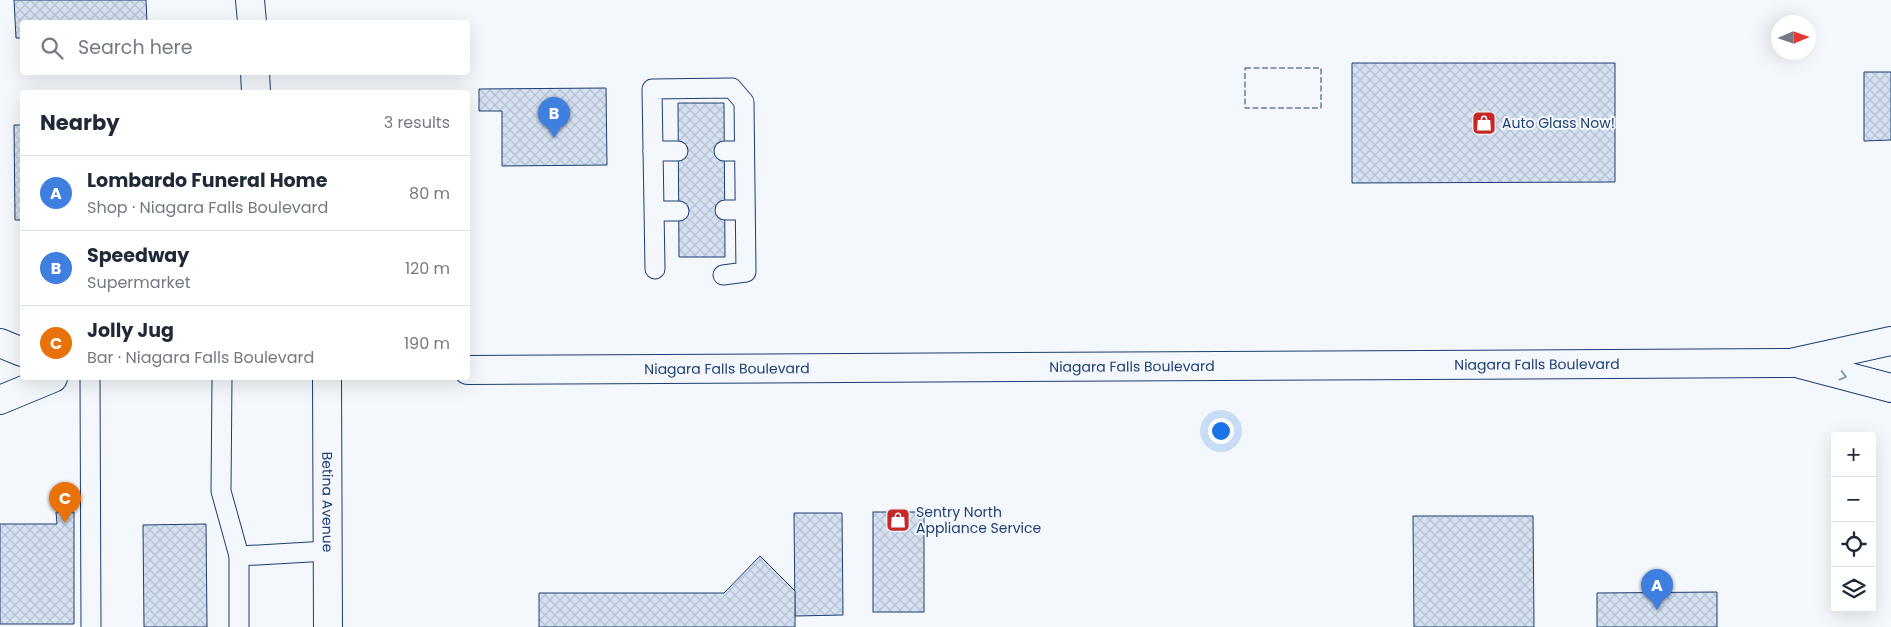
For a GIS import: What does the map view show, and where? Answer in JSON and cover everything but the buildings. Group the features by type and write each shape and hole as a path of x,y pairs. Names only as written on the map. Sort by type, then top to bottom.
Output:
{"main road":[{"path":"250,0 252,20"},
{"path":"255,75 256,90"},
{"name":"Niagara Falls Boulevard","path":"470,370 1796,363 1891,341"},
{"path":"0,343 20,351"},
{"name":"Niagara Falls Boulevard","path":"1796,363 1891,388"},
{"path":"0,400 48,380"},
{"name":"Betina Avenue","path":"327,380 328,627"}],"lane":[{"path":"655,270 652,89 732,88 744,102 746,272 723,275"},
{"path":"653,151 678,151"},
{"path":"724,151 744,151"},
{"path":"654,211 679,210"},
{"path":"725,210 745,210"},
{"path":"90,380 91,627"},
{"path":"222,380 221,491 239,556 239,627"},
{"path":"239,556 327,551"}],"fence":[{"path":"1245,68 1321,68 1321,108 1245,108 1245,68"}],"place":[{"name":"Auto Glass Now!","path":"1484,123"},
{"name":"Speedway","path":"554,138"},
{"name":"Sentry North Appliance Service","path":"898,520"},
{"name":"Jolly Jug","path":"65,523"},
{"name":"Lombardo Funeral Home","path":"1657,610"}]}
